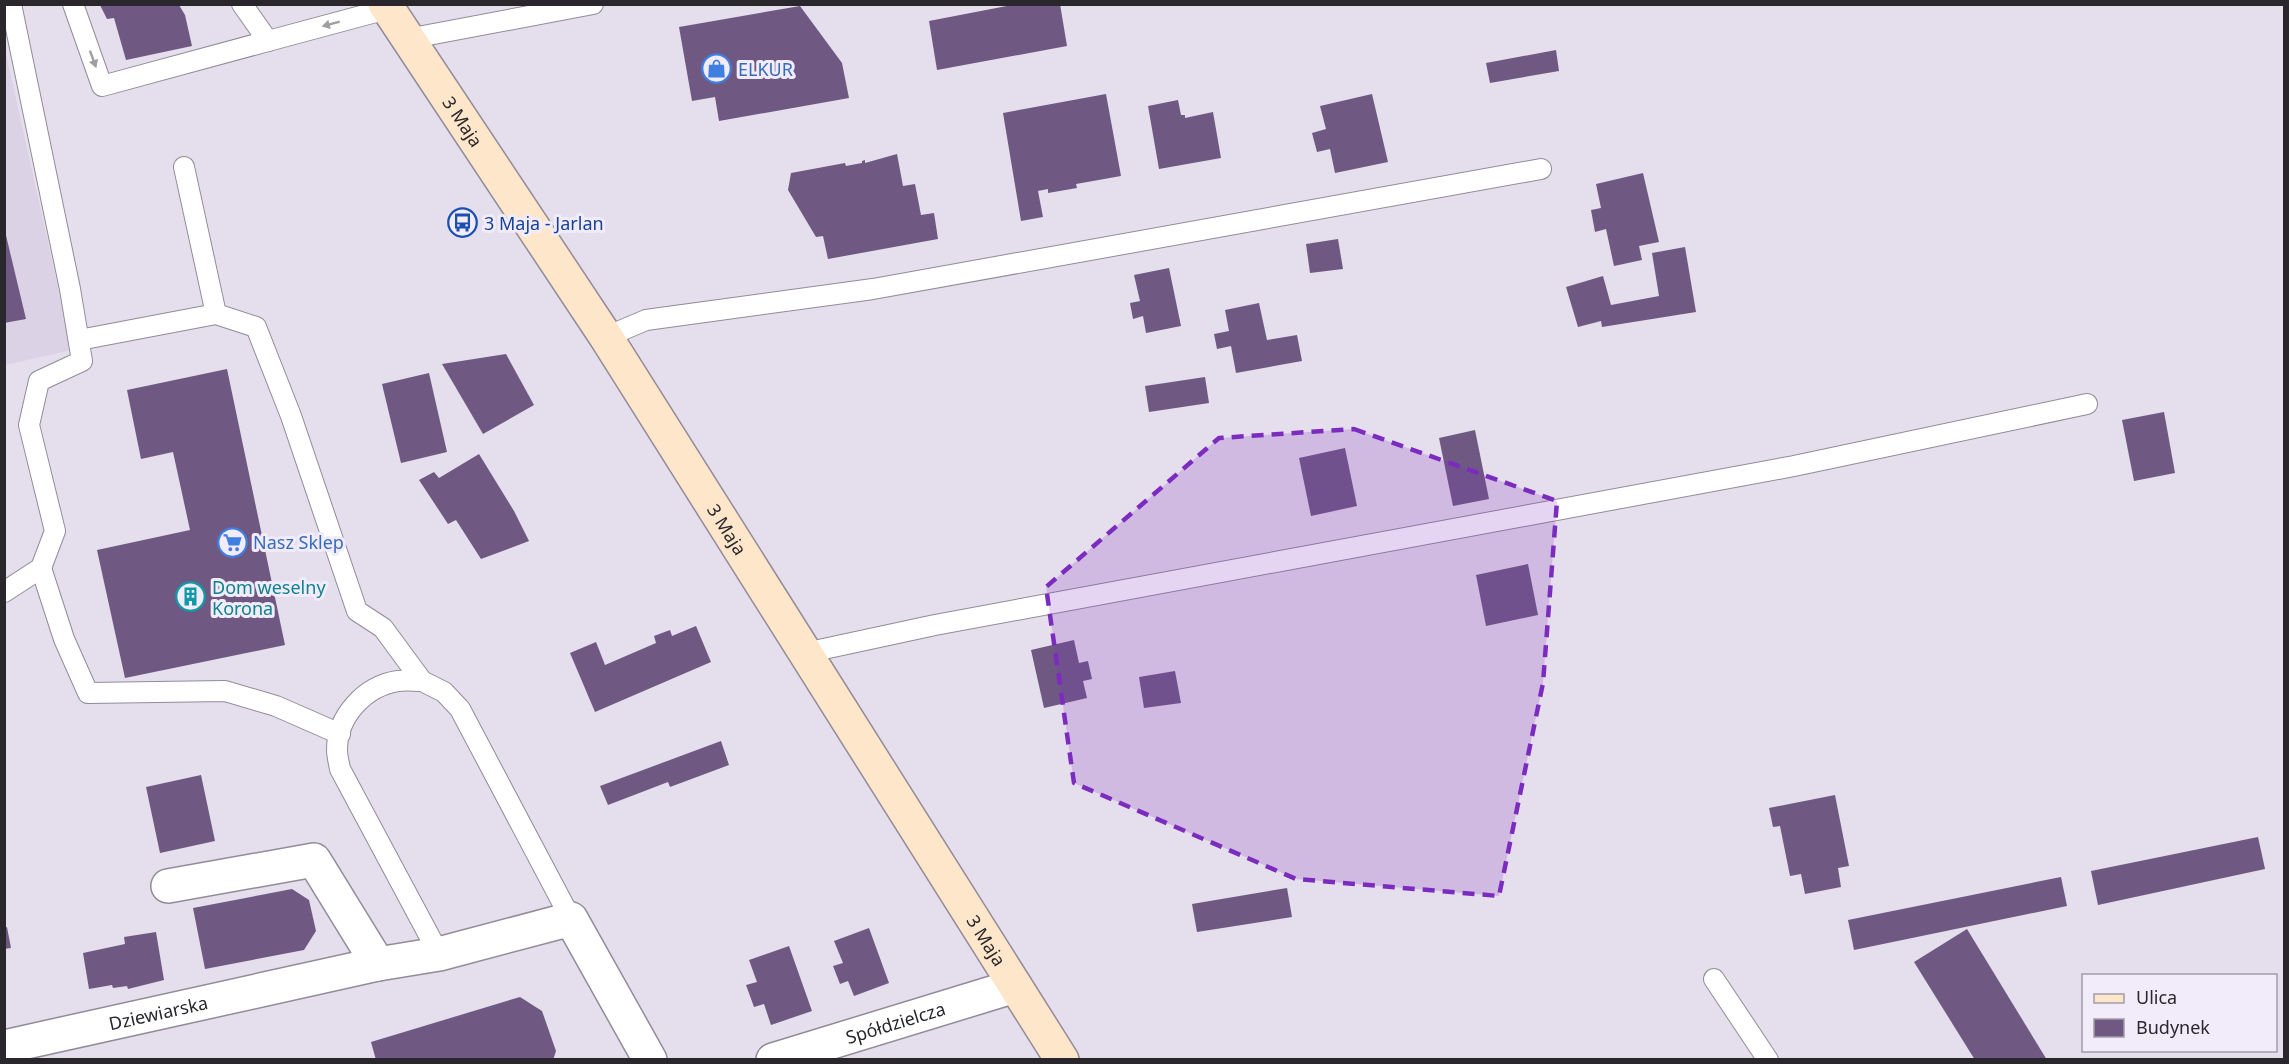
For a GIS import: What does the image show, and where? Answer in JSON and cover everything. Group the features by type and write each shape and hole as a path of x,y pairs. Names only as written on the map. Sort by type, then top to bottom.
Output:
{"street":[{"name":"3 Maja","path":"386,7 606,337 1062,1059"},
{"path":"168,886 314,860 378,964"},
{"name":"Dziewiarska","path":"4,1047 378,964 439,954 571,919"},
{"path":"571,919 650,1059"},
{"name":"Spółdzielcza","path":"773,1059 1015,986"}],"lane":[{"path":"4,592 41,568 55,531 29,425 39,381 82,362 70,289 10,4"},
{"path":"73,4 102,86 386,7"},
{"path":"242,4 268,41"},
{"path":"407,39 593,4"},
{"path":"184,167 216,314"},
{"path":"606,337 646,320 873,290 1541,169"},
{"path":"79,340 216,314 256,327 291,416 357,611 383,628 422,681"},
{"path":"805,653 947,623 1794,466 2087,404"},
{"path":"41,568 64,639 88,693 225,691 276,706 340,734"},
{"path":"439,954 340,769 337,750 346,717 358,701 377,687 399,681 422,681 444,692 460,709 571,919"},
{"path":"1714,980 1768,1059"}],"highlighted area":[{"path":"1354,429 1557,501 1543,683 1499,896 1296,879 1074,783 1046,587 1219,438"}],"shaded area":[{"path":"4,45 72,350 5,365 4,365"}],"building":[{"path":"1017,4 1060,4 1067,46 937,70 929,21"},
{"path":"100,5 179,5 185,15 192,46 126,60 114,18 107,19"},
{"path":"800,6 842,63 849,98 719,121 715,97 692,101 679,27"},
{"path":"1556,50 1559,71 1490,83 1486,63"},
{"path":"1106,94 1121,176 1076,184 1077,188 1048,193 1048,189 1038,191 1043,217 1021,221 1003,113"},
{"path":"1372,94 1388,162 1335,173 1330,149 1317,152 1312,133 1326,129 1320,106"},
{"path":"1178,100 1181,115 1185,115 1185,118 1213,112 1221,158 1159,169 1148,106"},
{"path":"897,154 903,186 915,184 921,215 934,213 938,239 828,259 823,236 816,237 788,190 791,173 845,163 846,166 862,163 865,160 865,163"},
{"path":"1643,173 1659,242 1639,246 1642,260 1614,266 1606,229 1595,232 1591,210 1601,208 1596,184"},
{"path":"4,227 26,319 4,323"},
{"path":"1338,239 1343,269 1310,273 1306,244"},
{"path":"1685,247 1696,312 1602,327 1601,321 1578,327 1566,287 1603,276 1611,305 1659,296 1652,253"},
{"path":"1169,268 1181,326 1146,333 1143,316 1133,319 1130,303 1140,301 1134,275"},
{"path":"1259,303 1267,340 1297,335 1302,361 1236,373 1231,346 1217,349 1214,334 1229,331 1225,310"},
{"path":"506,354 534,405 483,434 442,364"},
{"name":"Dom weselny Korona","path":"227,369 285,645 125,678 97,550 190,530 173,452 141,459 127,390"},
{"path":"429,373 447,452 401,463 382,384"},
{"path":"1205,377 1209,403 1149,412 1145,386"},
{"path":"2164,412 2175,473 2134,481 2122,420"},
{"path":"1475,430 1489,499 1453,506 1439,438"},
{"path":"1345,448 1357,506 1311,516 1299,458"},
{"path":"479,454 514,511 529,541 481,559 456,520 448,524 419,480 434,472 439,478"},
{"path":"1528,564 1538,615 1486,626 1476,575"},
{"path":"696,626 711,662 595,712 570,653 596,642 605,665 656,643 654,636 670,630 672,636"},
{"path":"1074,640 1079,663 1088,661 1092,679 1083,681 1087,698 1044,708 1031,650"},
{"path":"1175,671 1181,703 1144,708 1139,677"},
{"path":"721,741 729,765 670,787 668,782 608,805 600,786"},
{"path":"201,775 215,841 160,853 146,787"},
{"path":"1835,795 1849,866 1838,868 1841,887 1805,894 1801,874 1790,876 1780,826 1773,827 1769,808"},
{"path":"2258,837 2265,869 2098,905 2091,871"},
{"path":"2061,877 2067,906 1854,950 1848,920"},
{"path":"1287,888 1292,917 1197,932 1192,904"},
{"path":"292,889 309,900 316,931 304,950 205,969 193,908"},
{"path":"7,927 11,948 4,949 4,928"},
{"path":"869,928 889,983 854,996 848,981 840,984 833,966 843,963 834,941"},
{"path":"1967,929 2047,1060 1975,1060 1914,962"},
{"path":"156,932 164,980 128,989 127,986 113,988 112,985 89,989 83,953 125,944 124,937"},
{"path":"789,946 812,1011 771,1025 764,1004 754,1007 746,985 757,982 749,960"},
{"path":"520,997 542,1011 556,1051 553,1060 376,1060 371,1042"}],"place":[{"name":"ELKUR","path":"717,69"},
{"name":"3 Maja - Jarlan","path":"463,223"},
{"name":"Nasz Sklep","path":"232,542"},
{"name":"Dom weselny Korona","path":"191,597"}]}
